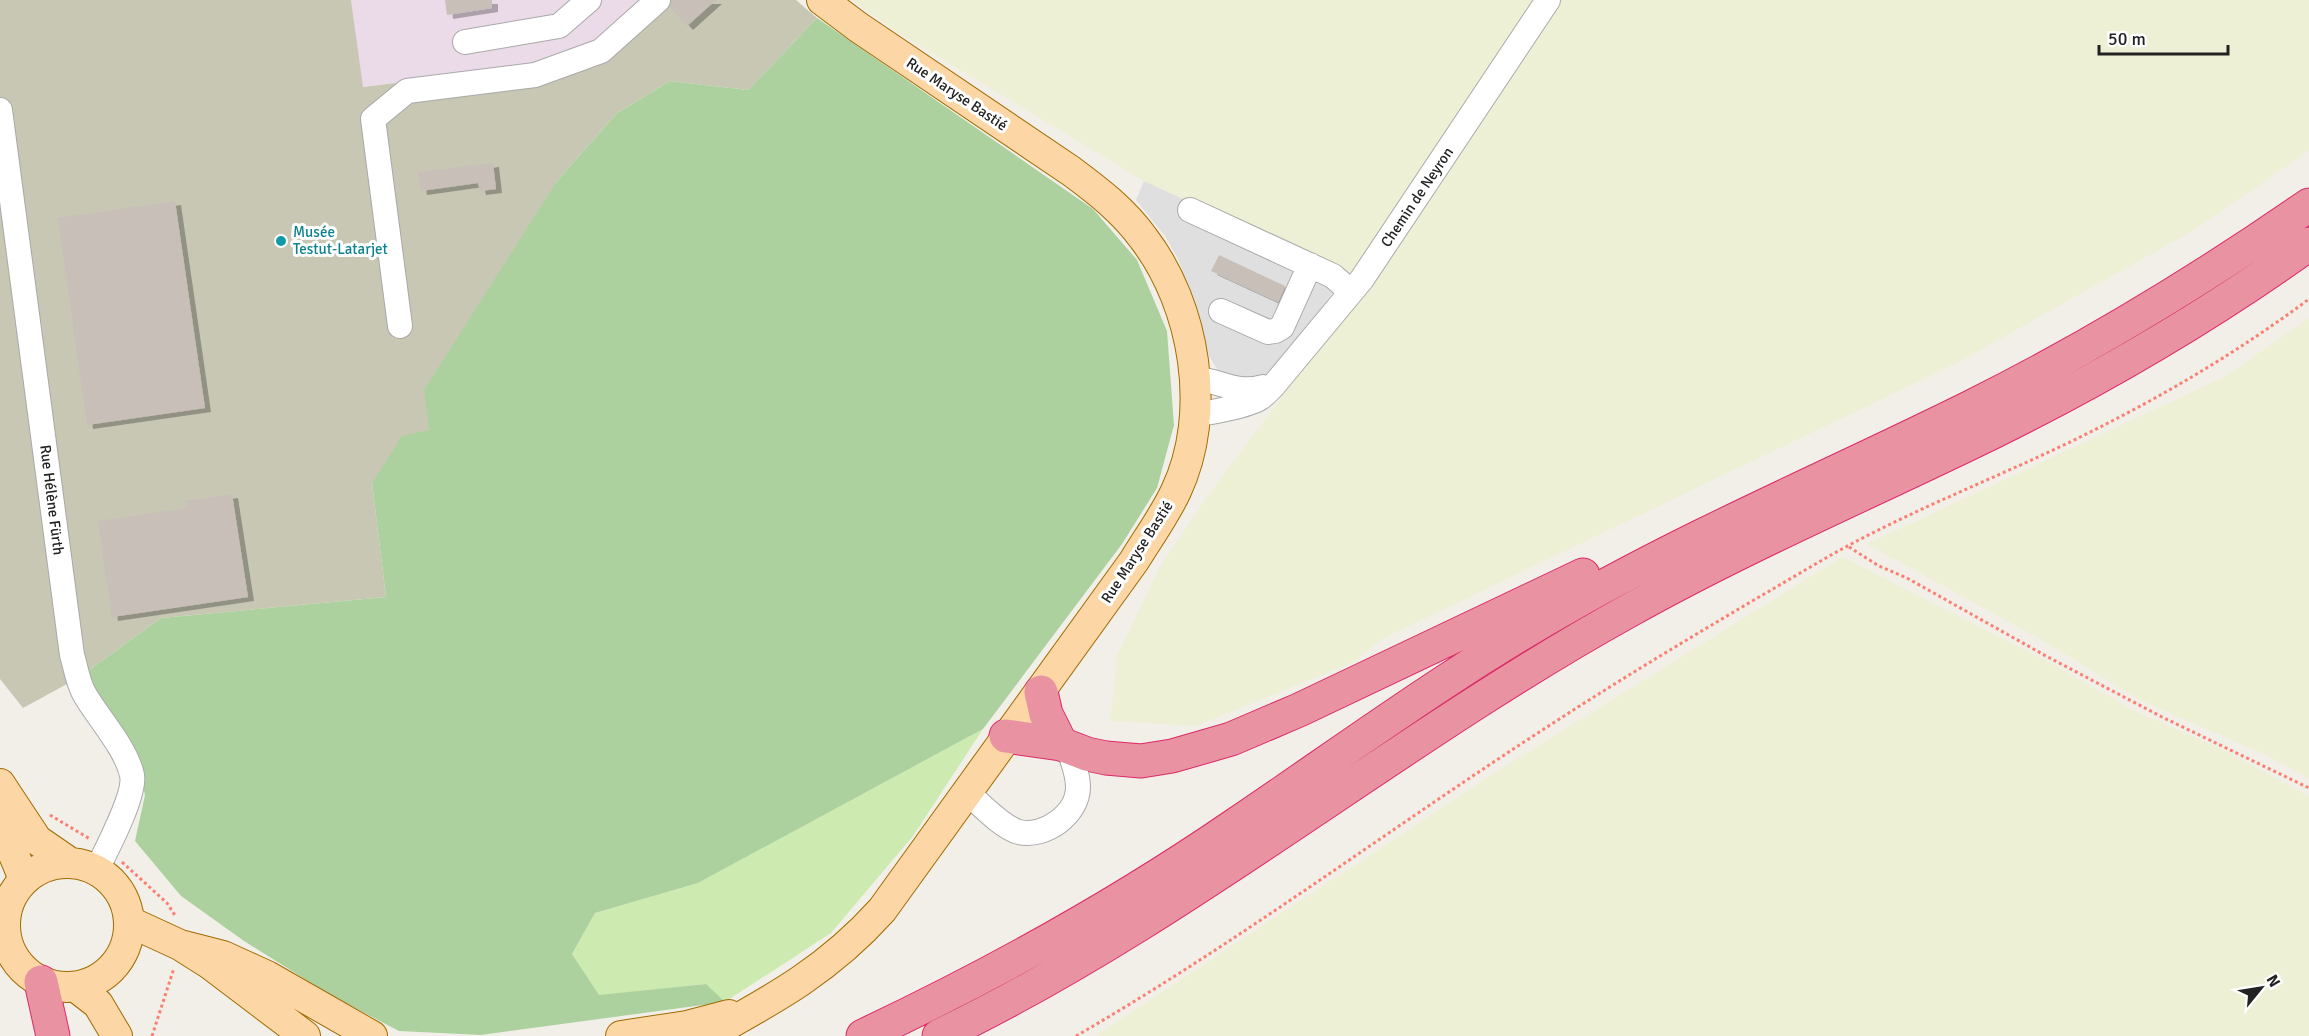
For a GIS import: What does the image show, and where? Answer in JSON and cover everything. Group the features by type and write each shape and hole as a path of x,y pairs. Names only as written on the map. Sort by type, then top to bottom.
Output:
{"highway":[{"path":"863,1036 982,978 1122,897 1234,826 1425,695 1568,606 1638,567 1973,405 2077,350 2160,304 2309,205"},
{"path":"952,1036 1167,908 1256,851 1422,736 1620,615 1744,550 1995,431 2093,380 2180,329 2309,244"},
{"path":"1006,736 1064,745 1106,759 1141,761 1172,756 1231,739 1347,688 1752,494 1780,498"},
{"path":"1041,692 1046,714 1064,745"},
{"path":"40,982 53,1036"},
{"path":"939,1036 997,1008"}],"main road":[{"name":"Rue Maryse Bastié","path":"707,1036 823,967 866,928 882,910 1134,561 1176,491 1190,447 1194,414 1195,379 1192,346 1174,290 1145,240 1125,215 1071,171 858,27 822,0"},
{"path":"0,784 37,840 91,860 120,891 127,906 130,922 128,940 121,957 109,972 94,982 76,987 58,987 40,982 21,967 3,932 11,896 24,879 38,869 53,863 91,860"},
{"path":"0,822 13,843 14,855 24,879"},
{"path":"130,922 180,945 243,987 305,1036"},
{"path":"180,945 223,956 267,976 372,1036"},
{"path":"76,987 98,1004 117,1036"},
{"name":"Rue Maryse Bastié","path":"621,1036 687,1026 760,1006"}],"street":[{"path":"465,42 559,26 589,0"},
{"path":"400,326 373,119 407,91 535,75 600,51 658,0"},
{"name":"Chemin de Neyron","path":"1194,414 1204,414 1249,402 1260,398 1274,385 1357,286 1548,0"},
{"name":"Rue Hélène Fürth","path":"0,110 5,182 72,655 83,692 117,743 132,776 127,802 91,860"},
{"path":"1190,210 1357,286"},
{"path":"1221,311 1268,332 1275,332 1282,327 1310,265"},
{"path":"1195,379 1205,379 1234,389 1254,390 1274,385"},
{"path":"968,793 998,819 1018,832 1039,832 1056,824 1070,810 1078,788 1075,768 1064,745"}],"path":[{"path":"1076,1036 1194,964 1546,727 1678,645 1877,530 2104,426 2180,383 2309,299"},
{"path":"1848,546 1879,566 1907,578 2046,656 2162,717 2309,788"},
{"path":"52,817 91,860 167,903 177,920 180,945 152,1036"}],"shaded area":[{"path":"0,0 351,0 363,87 540,65 595,44 644,0 796,0 817,18 748,90 670,81 617,113 557,181 429,430 372,483 386,597 161,618 78,678 23,708 0,679"},
{"path":"351,0 644,0 595,44 540,65 362,87"},
{"path":"851,0 2309,0 2309,151 2189,233 1959,362 1380,640 1354,662 1196,726 1110,721 1117,655 1161,565 1214,487 1367,284 1144,181 897,32"},
{"path":"1144,181 1337,269 1334,291 1280,364 1270,374 1258,380 1220,374 1209,356 1199,315 1178,259 1165,236 1136,200"},
{"path":"2309,318 2309,778 2261,753 2138,699 2047,643 1867,544 2224,377"},
{"path":"1842,557 2047,661 2133,710 2222,749 2309,796 2309,1036 1095,1036 1496,772"}],"green space":[{"path":"817,18 1093,209 1137,260 1167,331 1174,425 1157,488 1122,544 983,729 698,883 595,913 572,954 599,995 706,984 725,1002 481,1035 399,1031 332,996 244,941 181,896 135,841 145,795 136,759 78,678 161,618 386,597 372,483 402,436 429,430 424,390 557,181 617,113 670,81 748,90"},
{"path":"983,729 913,836 831,933 725,1002 705,984 599,996 572,954 595,913 698,883"}],"building":[{"path":"445,0 492,0 492,8 447,15"},
{"path":"672,0 716,0 687,26 670,7"},
{"path":"493,163 496,189 480,191 478,183 421,191 418,172"},
{"path":"175,201 205,408 87,425 58,218"},
{"path":"1219,255 1285,286 1278,302 1211,271"},
{"path":"232,494 248,597 112,617 98,521 188,508 186,501"}],"place":[{"name":"Musée Testut-Latarjet","path":"281,241"}]}
